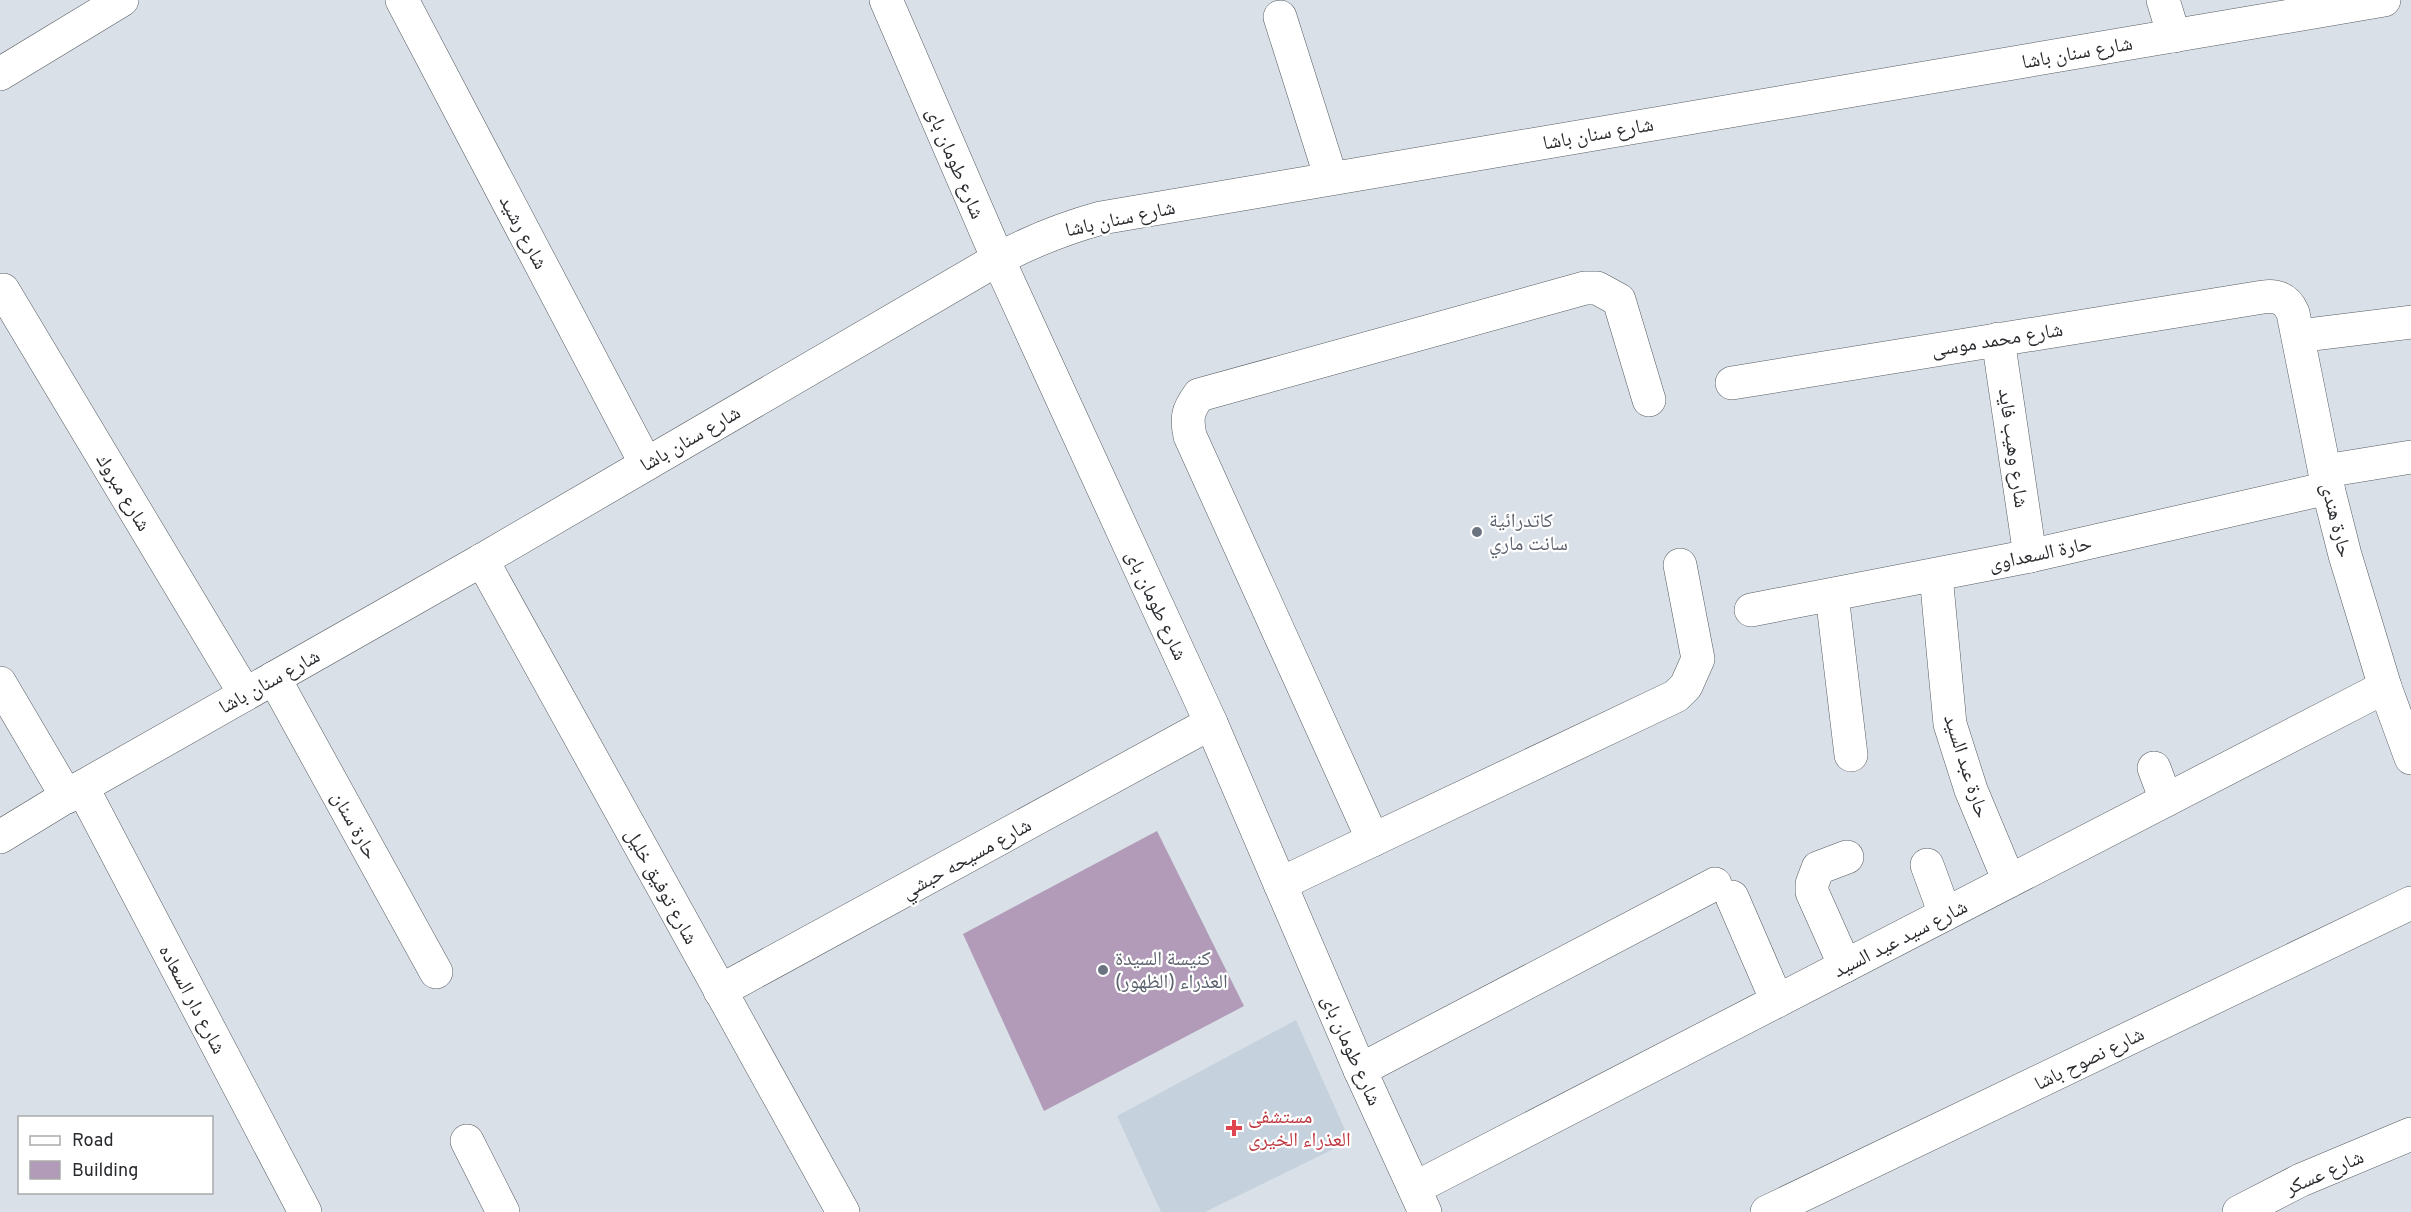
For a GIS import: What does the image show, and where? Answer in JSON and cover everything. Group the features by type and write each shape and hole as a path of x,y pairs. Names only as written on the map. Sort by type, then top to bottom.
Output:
{"street":[{"path":"0,74 122,0"},
{"name":"شارع رشيد","path":"402,0 646,464"},
{"name":"شارع طومان باى","path":"886,0 998,259 1211,723 1360,1070 1420,1200"},
{"path":"2163,0 2174,36"},
{"name":"شارع سنان باشا","path":"0,837 74,792 482,560 1029,242 1101,218 2384,0"},
{"path":"1280,17 1331,178"},
{"path":"1373,840 1190,436 1186,418 1190,408 1199,395 1585,288 1597,288 1619,300 1649,400"},
{"name":"شارع مبروك","path":"3,290 245,694"},
{"name":"حارة هندى","path":"2263,297 2272,295 2289,304 2298,336 2326,479 2361,610 2385,687 2411,758"},
{"name":"شارع محمد موسى","path":"1732,383 2263,297"},
{"path":"2298,336 2411,322"},
{"name":"شارع وهيب فايد","path":"1998,339 2030,556"},
{"name":"حارة السعداوى","path":"1751,610 2030,556 2411,458"},
{"name":"شارع توفيق خليل","path":"482,560 843,1212"},
{"path":"1280,884 1676,696 1686,686 1698,658 1680,565"},
{"name":"حارة عبد السيد","path":"1936,575 1950,724 1971,790 2009,881"},
{"path":"1832,596 1851,755"},
{"name":"حارة سنان","path":"274,678 436,972"},
{"name":"شارع دار السعاده","path":"0,683 74,792 305,1212"},
{"name":"شارع سيد عيد السيد","path":"1420,1200 1777,1001 2385,687"},
{"name":"شارع مسيحه حبشي","path":"720,991 1211,723"},
{"path":"2154,768 2166,800"},
{"path":"1845,966 1812,892 1812,884 1818,868 1847,857"},
{"path":"1927,865 1945,914"},
{"path":"1360,1070 1723,891 1777,1001"},
{"name":"شارع نصوح باشا","path":"1767,1212 2411,903"},
{"name":"شارع عسكر","path":"2239,1212 2301,1180 2411,1134"},
{"path":"467,1141 503,1212"}],"shaded area":[{"name":"مستشفى العذراء الخيرى","path":"1296,1020 1350,1141 1205,1212 1161,1212 1117,1116"}],"building":[{"name":"كنيسة السيدة العذراء (الظهور)","path":"1157,831 1244,1006 1044,1111 963,934"}],"place":[{"name":"كاتدرائية سانت ماري","path":"1477,532"},
{"name":"كنيسة السيدة العذراء (الظهور)","path":"1103,970"},
{"name":"مستشفى العذراء الخيرى","path":"1234,1128"}]}
